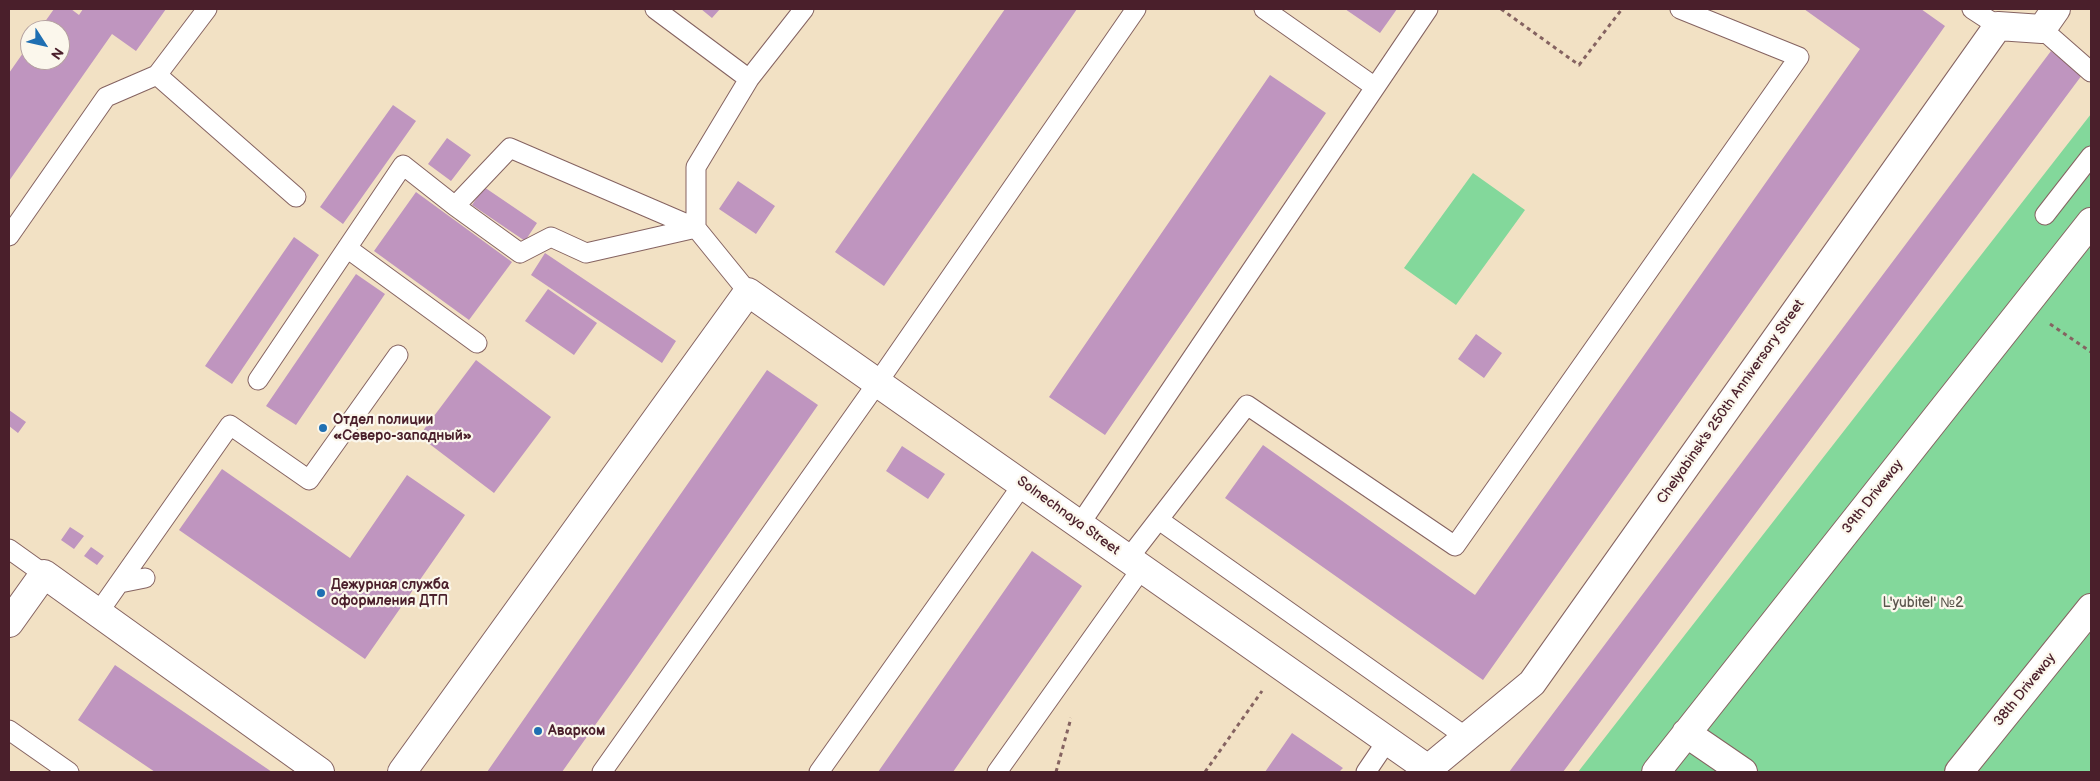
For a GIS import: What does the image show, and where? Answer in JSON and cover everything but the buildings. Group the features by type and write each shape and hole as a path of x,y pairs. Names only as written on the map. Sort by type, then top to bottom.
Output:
{"street":[{"path":"1998,26 2049,19"},
{"name":"Chelyabinsk's 250th Anniversary Street","path":"1387,741 1428,769 1532,683 1998,26"},
{"name":"39th Driveway","path":"1656,772 2091,222"},
{"name":"Solnechnaya Street","path":"748,292 1387,741"},
{"path":"402,772 748,292"},
{"path":"9,622 44,574 320,772"},
{"name":"38th Driveway","path":"1959,772 2091,608"},
{"path":"1686,733 1743,772"}],"lane":[{"path":"9,236 106,97 157,75 207,9"},
{"path":"655,9 749,79"},
{"path":"696,228 696,168 749,79 804,9"},
{"path":"602,772 878,382 1136,9"},
{"path":"1264,9 1375,86"},
{"path":"1080,524 1428,9"},
{"path":"997,772 1135,564 1159,520 1247,405 1455,546 1799,57 1680,9"},
{"path":"1972,9 1998,26"},
{"path":"2049,19 2091,72"},
{"path":"157,75 296,196"},
{"path":"455,206 510,148 696,228 748,292"},
{"path":"2045,215 2091,156"},
{"path":"258,380 403,165 455,206 520,253 551,237 586,253 696,228"},
{"path":"347,248 477,343"},
{"path":"98,613 230,425 309,480 398,355"},
{"path":"819,772 1022,484"},
{"path":"1159,520 1466,737"},
{"path":"9,549 44,574"},
{"path":"120,583 145,578"},
{"path":"9,730 69,772"},
{"path":"1366,772 1387,741"}],"path":[{"path":"1501,9 1579,65 1622,9"},
{"path":"2025,307 2091,352"},
{"path":"1205,772 1280,666"}],"green space":[{"name":"L'yubitel' №2","path":"2091,114 2091,772 1578,772"},
{"path":"1473,173 1525,210 1456,305 1404,268"}],"place":[{"name":"Отдел полиции «Северо-западный»","path":"323,428"},
{"name":"Дежурная служба оформления ДТП","path":"321,593"},
{"name":"Аварком","path":"538,731"}]}
